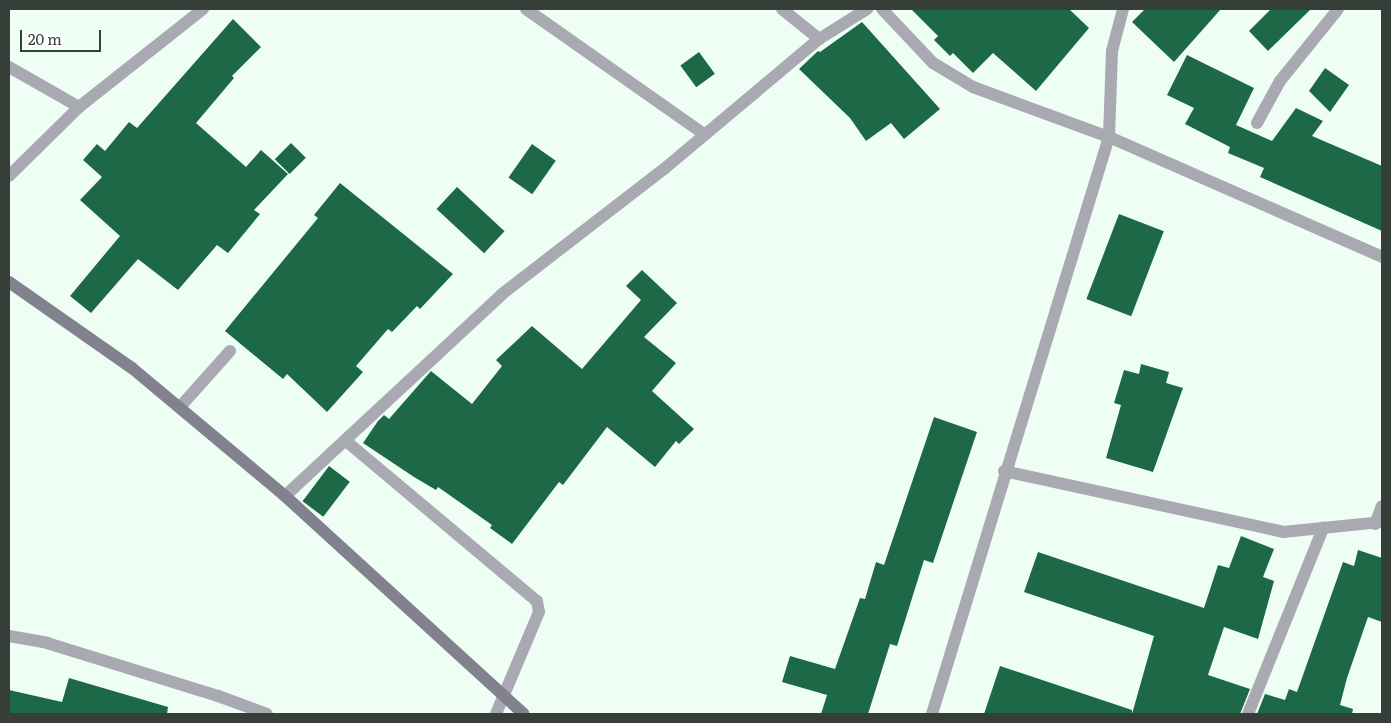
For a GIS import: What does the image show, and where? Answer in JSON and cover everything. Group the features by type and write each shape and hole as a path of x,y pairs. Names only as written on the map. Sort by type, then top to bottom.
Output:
{"street":[{"path":"9,176 79,107 203,9"},
{"path":"526,9 704,134"},
{"path":"782,9 819,39"},
{"path":"285,496 502,294 664,169 819,39 867,9"},
{"path":"882,9 933,63 953,76 996,97 1109,137 1382,257"},
{"path":"932,714 1004,471 1109,137 1112,51 1122,9"},
{"path":"1257,123 1280,81 1338,9"},
{"path":"9,67 79,107"},
{"path":"9,282 132,368 180,407 285,496 524,714"},
{"path":"180,407 230,351"},
{"path":"346,441 537,600 539,612 496,714"},
{"path":"1004,471 1283,532 1379,523 1382,506"},
{"path":"1248,714 1322,528"},
{"path":"9,636 57,646 218,696 267,714"}],"building":[{"path":"911,9 1069,9 1089,28 1036,91 993,53 973,73 953,53 950,56 934,40 938,36"},
{"path":"1145,9 1221,9 1174,62 1132,22"},
{"path":"1271,9 1311,9 1268,51 1249,31"},
{"path":"233,19 261,47 232,76 234,78 196,123 246,167 261,150 288,174 254,210 260,214 228,253 217,245 178,290 138,259 91,313 70,296 120,236 80,200 102,177 83,160 97,144 105,151 129,122 137,128"},
{"path":"862,22 940,109 904,139 891,123 866,141 850,118 799,69 818,51 820,52"},
{"path":"699,52 715,74 696,87 680,66"},
{"path":"1187,55 1254,88 1236,125 1272,141 1296,108 1323,121 1312,136 1382,166 1382,231 1260,177 1264,168 1228,153 1230,147 1185,124 1194,108 1167,95"},
{"path":"1325,68 1349,85 1330,112 1309,91"},
{"path":"291,143 306,158 290,174 275,159"},
{"path":"532,144 556,161 532,194 508,178"},
{"path":"340,183 453,274 420,309 417,306 392,332 388,329 356,366 363,372 327,412 287,374 283,379 225,331 318,218 314,215"},
{"path":"457,187 505,231 484,253 437,209"},
{"path":"1119,214 1164,231 1131,316 1086,299"},
{"path":"642,270 677,303 644,337 676,363 652,391 694,429 679,444 676,441 655,467 607,427 563,485 559,482 512,544 490,528 492,525 438,487 436,490 363,443 378,421 384,415 389,419 431,371 472,404 502,366 496,360 532,326 582,369 641,300 626,286"},
{"path":"1141,364 1169,372 1166,383 1183,388 1153,472 1106,458 1121,405 1114,403 1124,370 1139,374"},
{"path":"934,417 977,432 933,563 924,560 897,646 890,644 868,714 821,714 827,695 782,682 790,656 835,669 860,598 865,599 876,562 884,565"},
{"path":"329,466 350,482 323,517 303,501"},
{"path":"1241,536 1274,549 1263,577 1274,581 1258,639 1224,627 1208,675 1250,689 1240,714 1132,714 1154,636 1024,592 1038,552 1204,608 1218,565 1229,568"},
{"path":"1358,550 1382,558 1382,622 1368,617 1347,678 1340,705 1353,709 1352,714 1257,714 1265,694 1285,700 1289,689 1297,692 1343,562 1354,566"},
{"path":"1000,666 1132,710 1132,714 984,714"},
{"path":"69,678 168,707 167,714 9,714 9,690 62,702"}]}
